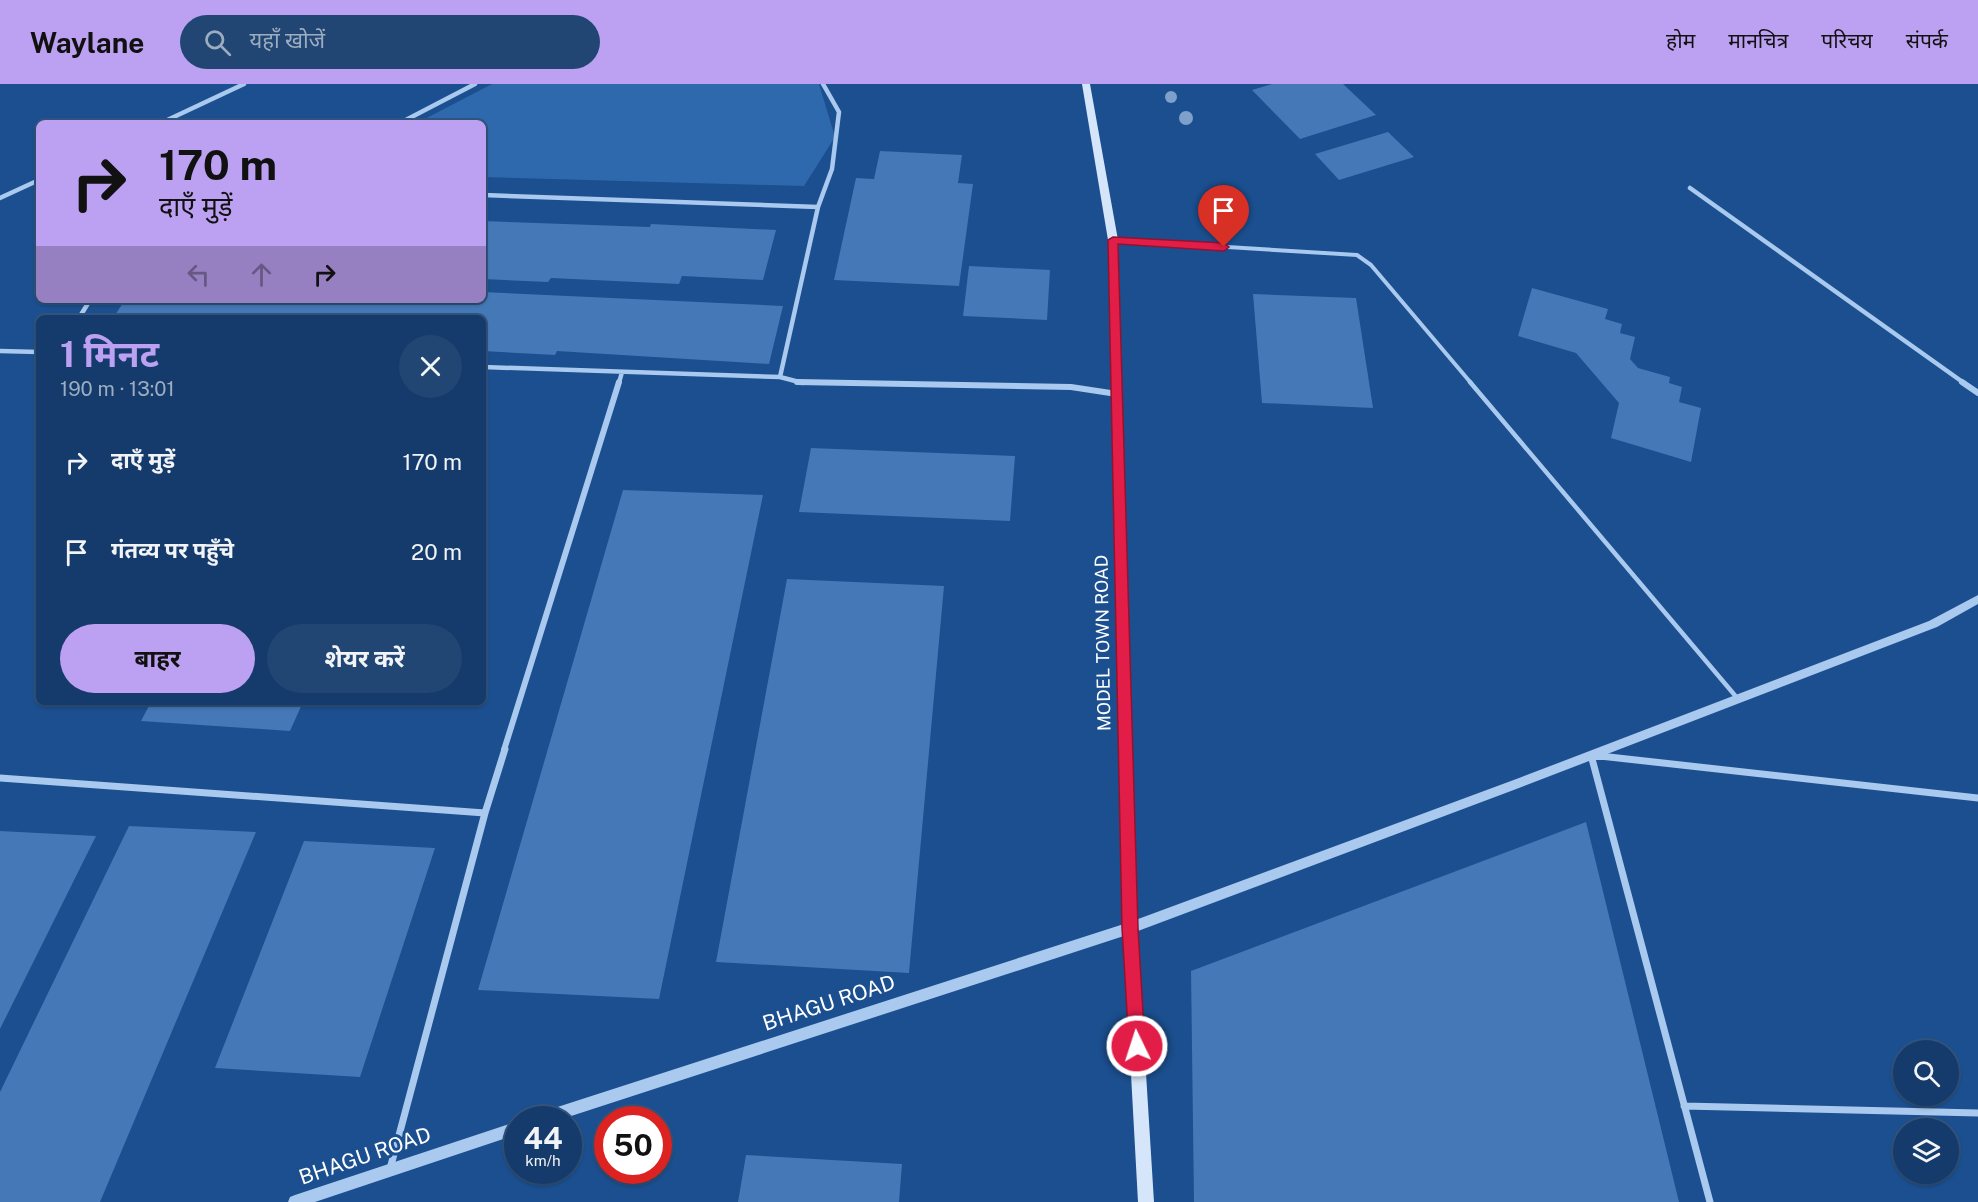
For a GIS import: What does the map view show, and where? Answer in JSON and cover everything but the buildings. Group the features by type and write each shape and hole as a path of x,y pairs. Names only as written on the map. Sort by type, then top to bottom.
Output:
{"main road":[{"name":"MODEL TOWN ROAD","path":"1086,84 1113,240 1130,928 1146,1202"}],"street":[{"path":"167,120 244,84"},
{"path":"406,120 475,84"},
{"path":"780,377 818,207 832,169 839,112 823,84"},
{"path":"0,198 36,181"},
{"path":"1690,188 1978,393"},
{"path":"486,195 818,207"},
{"path":"0,351 36,352"},
{"path":"486,367 780,377 802,383 1071,387 1117,394"},
{"path":"390,1170 485,813 622,372"},
{"name":"BHAGU ROAD","path":"582,1106 1130,928 1933,624 1978,599"},
{"path":"1710,1202 1591,755 1978,798"},
{"path":"0,778 485,813"},
{"path":"1684,1106 1978,1113"},
{"name":"BHAGU ROAD","path":"295,1202 504,1132"}],"lane":[{"path":"1113,240 1357,255 1371,265 1738,699"}],"shaded area":[{"path":"492,84 819,84 835,137 804,186 486,177 486,120 423,120"}],"route":[{"path":"1137,1046 1130,928 1113,240 1224,247"}]}
